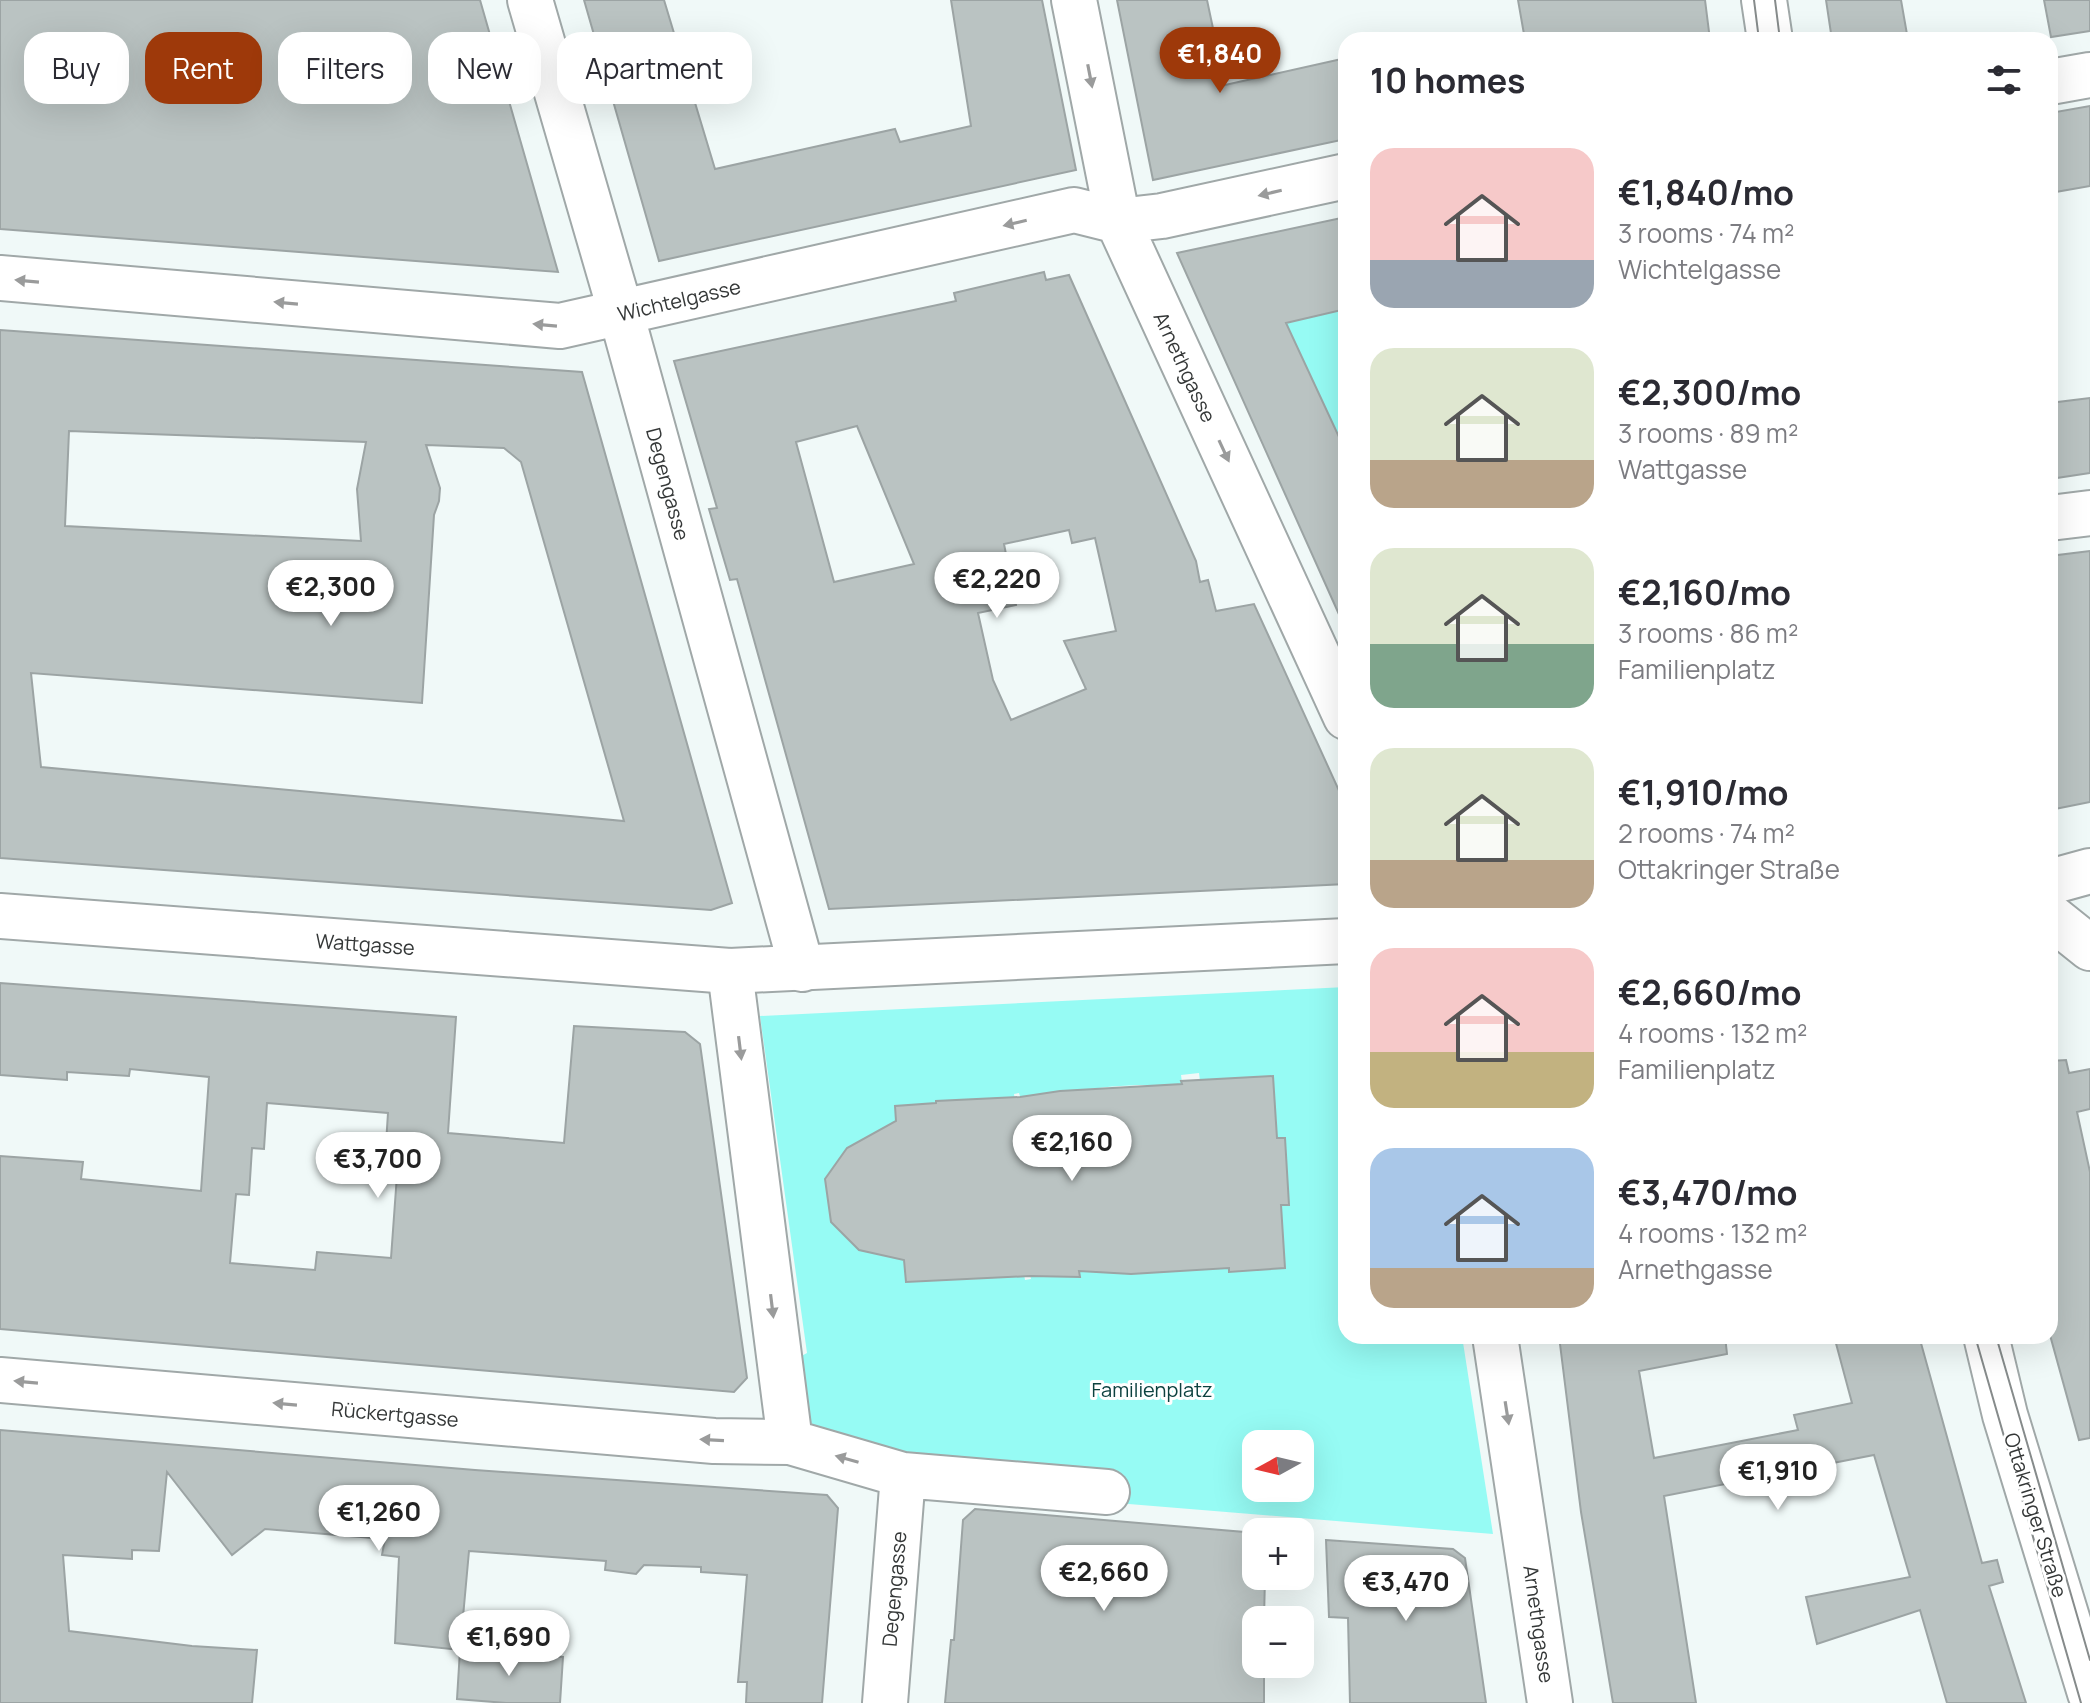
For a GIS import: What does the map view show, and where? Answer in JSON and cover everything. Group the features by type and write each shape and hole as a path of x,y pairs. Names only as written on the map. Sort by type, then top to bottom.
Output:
{"street":[{"name":"Degengasse","path":"530,0 621,313 802,969"},
{"name":"Arnethgasse","path":"1074,0 1118,221 1338,700"},
{"path":"1764,0 1769,32"},
{"path":"2058,81 2090,75"},
{"name":"Wichtelgasse","path":"0,278 560,326 1074,210 1118,221 1162,216 1338,178"},
{"path":"2058,517 2090,513"},
{"path":"2058,880 2090,871"},
{"name":"Wattgasse","path":"0,916 730,971"},
{"path":"2058,922 2090,948"},
{"path":"1107,1492 903,1475 790,1442 730,971 1338,941"},
{"name":"Arnethgasse","path":"1496,1344 1550,1703"},
{"name":"Ottakringer Straße","path":"1988,1344 2005,1415 2090,1693"},
{"name":"Rückertgasse","path":"0,1380 714,1441 790,1442"},
{"name":"Degengasse","path":"885,1703 903,1475"}],"green space":[{"path":"1338,311 1338,435 1286,323"},
{"name":"Familienplatz","path":"1338,987 1338,1344 1463,1344 1493,1534 923,1487 880,1454 831,1438 811,1423 799,1397 794,1360 807,1353 760,1016","holes":["1199,1073 1201,1089 1273,1077 1277,1130 1274,1139 1285,1138 1289,1204 1278,1205 1284,1268 1230,1272 1229,1262 1079,1271 1080,1277 1030,1274 1031,1279 1025,1280 1024,1274 906,1281 903,1248 867,1137 898,1138 937,1101 1015,1101 1014,1094 1019,1093 1021,1100 1079,1090 1149,1085 1183,1090 1181,1075"]}],"building":[{"path":"0,0 480,0 489,32 428,32 428,104 510,104 558,272 0,229"},
{"path":"584,0 664,0 674,32 593,32"},
{"path":"951,0 1042,0 1076,170 659,261 614,104 695,104 715,169 895,129 900,142 971,126"},
{"path":"1117,0 1207,0 1225,85 1338,60 1338,141 1153,180"},
{"path":"1518,0 1705,0 1709,32 1524,32"},
{"path":"1826,0 1901,0 1907,32 1831,32"},
{"path":"2044,0 2090,0 2090,31 2058,36 2058,32 2050,32"},
{"path":"2090,106 2090,186 2058,192 2058,112"},
{"path":"1338,219 1338,311 1286,323 1338,435 1338,612 1177,253"},
{"path":"1044,272 1046,280 1069,275 1196,561 1200,582 1208,580 1216,611 1254,604 1338,788 1338,884 829,909 737,579 730,580 709,509 717,508 674,361 956,301 954,293","holes":["857,426 914,564 834,582 796,442","1069,530 1072,543 1095,538 1116,631 1064,641 1086,689 1011,720 993,680 978,613 1016,605 1004,544"]},
{"path":"0,330 582,372 732,903 711,910 0,858","holes":["69,431 366,442 357,489 361,541 65,526","426,445 504,448 521,462 624,821 41,767 31,673 422,703 434,515 440,488"]},
{"path":"2090,398 2090,473 2058,478 2058,402"},
{"path":"2090,551 2090,802 2058,808 2058,555"},
{"path":"0,983 456,1017 448,1133 564,1143 574,1026 685,1032 700,1044 747,1378 734,1392 0,1329 0,1156 83,1162 81,1179 201,1191 209,1077 130,1069 129,1076 67,1072 67,1080 0,1075","holes":["267,1103 388,1113 385,1159 398,1161 391,1258 317,1252 315,1270 230,1263 236,1194 249,1195 252,1148 264,1149"]},
{"path":"2058,1060 2066,1060 2069,1073 2090,1069 2090,1109 2077,1112 2090,1172 2090,1438 2079,1440 2052,1344 2058,1344"},
{"path":"1273,1076 1277,1138 1285,1138 1289,1205 1281,1205 1285,1268 1131,1274 1079,1271 1080,1277 1030,1276 906,1282 904,1260 859,1250 831,1222 825,1179 847,1148 896,1121 895,1106"},
{"path":"1560,1344 1726,1344 1727,1354 1639,1371 1654,1458 1798,1430 1794,1415 1852,1403 1836,1344 1921,1344 1982,1563 1997,1560 2003,1582 1989,1586 2026,1703 1947,1703 1920,1610 1817,1644 1806,1597 1910,1577 1874,1455 1664,1496 1696,1703 1613,1703 1581,1512"},
{"path":"0,1430 475,1470 827,1495 838,1508 822,1703 746,1703 747,1682 738,1682 747,1575 701,1572 701,1567 644,1565 636,1574 605,1570 606,1561 469,1551 460,1650 395,1643 399,1557 382,1555 385,1539 265,1529 232,1555 167,1472 159,1551 132,1550 132,1559 63,1555 69,1631 192,1646 257,1650 252,1703 0,1703"},
{"path":"975,1509 1242,1532 1242,1590 1265,1590 1264,1606 1242,1606 1242,1678 1264,1678 1264,1703 945,1703 951,1640 954,1640 963,1520"},
{"path":"1326,1540 1453,1549 1465,1558 1486,1703 1350,1703 1348,1618 1329,1617"},
{"path":"460,1650 563,1657 560,1703 457,1699"}],"tram line":[{"path":"1754,0 1758,32"},
{"path":"1775,0 1779,32"},
{"path":"1977,1344 2081,1703"},
{"path":"1998,1344 2090,1660"}]}
